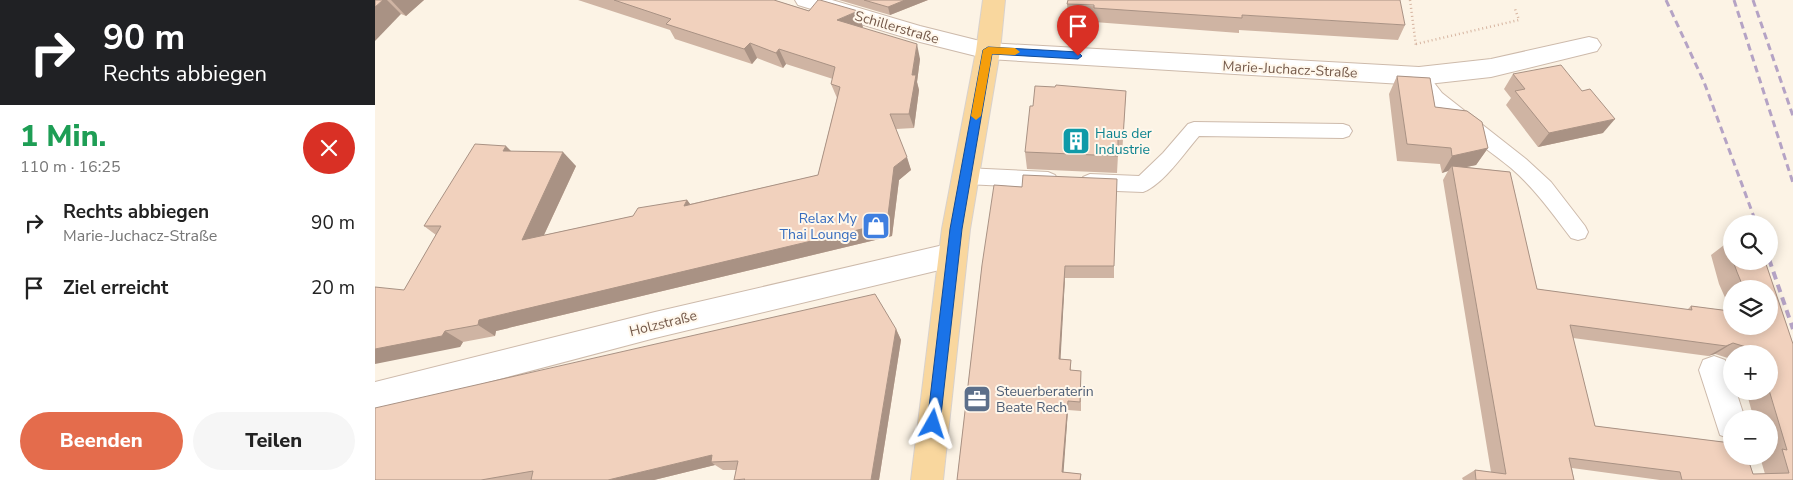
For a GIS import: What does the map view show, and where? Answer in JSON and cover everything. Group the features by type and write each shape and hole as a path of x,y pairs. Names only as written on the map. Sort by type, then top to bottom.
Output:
{"main road":[{"path":"927,480 952,255 988,50 994,0"}],"street":[{"name":"Schillerstraße","path":"806,0 920,34 988,50"},
{"name":"Marie-Juchacz-Straße","path":"988,50 1419,76 1491,68 1589,44"},
{"name":"Holzstraße","path":"375,397 655,325 952,255"},
{"path":"1714,370 1727,410"}],"lane":[{"path":"1419,76 1436,98 1519,164 1544,187 1578,232"},
{"path":"965,176 1143,184 1170,158 1194,129 1343,131"}],"path":[{"path":"1410,0 1419,76"},
{"path":"1416,44 1519,20 1515,9"}],"building":[{"path":"375,0 383,0 375,7"},
{"path":"614,0 774,0 809,11 820,0 858,11 837,20 917,44 912,75 916,75 909,114 890,114 907,157 894,167 887,223 479,320 478,325 445,331 442,336 375,349 375,287 404,290 441,226 424,226 475,144 506,146 503,151 563,152 522,240 633,216 638,208 687,200 684,206 818,175 840,87 831,84 835,67 779,49 776,53 750,43 744,49 666,24 671,19"},
{"path":"864,0 905,0 888,7"},
{"path":"1068,0 1400,0 1405,25 1242,15 1242,18 1094,8 1094,5 1067,4"},
{"path":"1561,65 1582,91 1590,89 1615,119 1549,133 1515,91 1525,89 1513,74"},
{"path":"1397,76 1430,78 1435,107 1467,111 1482,122 1488,148 1452,156 1451,148 1407,144"},
{"name":"Haus der Industrie","path":"1056,85 1126,91 1123,138 1118,138 1118,156 1025,152 1030,106 1033,106 1035,86 1055,87"},
{"path":"1452,166 1510,172 1537,289 1692,310 1691,306 1723,310 1723,335 1778,335 1778,300 1793,344 1793,480 1682,480 1680,472 1569,458 1574,480 1476,480 1475,470 1506,474","holes":["1570,325 1723,346 1733,343 1740,345 1778,345 1778,400 1772,400 1775,410 1778,410 1778,420 1787,450 1782,449 1789,473 1753,474 1750,465 1723,465 1723,442 1595,426"]},
{"path":"1023,175 1117,179 1114,266 1065,266 1059,359 1071,360 1070,370 1081,371 1080,402 1068,401 1062,472 1081,474 1080,480 957,480 982,265 994,185 1022,187"},
{"path":"1737,270 1768,270 1771,280 1740,280"},
{"path":"875,294 896,329 871,480 734,480 738,461 711,462 712,455 608,480 531,480 533,471 481,480 375,480 375,408"}],"railway":[{"path":"1666,0 1704,82 1753,215"},
{"path":"1734,0 1793,183"},
{"path":"1753,0 1793,116"},
{"path":"1773,270 1793,329"}],"slow traffic":[{"path":"976,116 988,50 1015,52"}],"place":[{"name":"Haus der Industrie","path":"1076,141"},
{"name":"Relax My Thai Lounge","path":"876,226"},
{"name":"Steuerberaterin Beate Rech","path":"977,399"}],"route":[{"path":"933,424 952,255 988,50 1078,56"}]}
